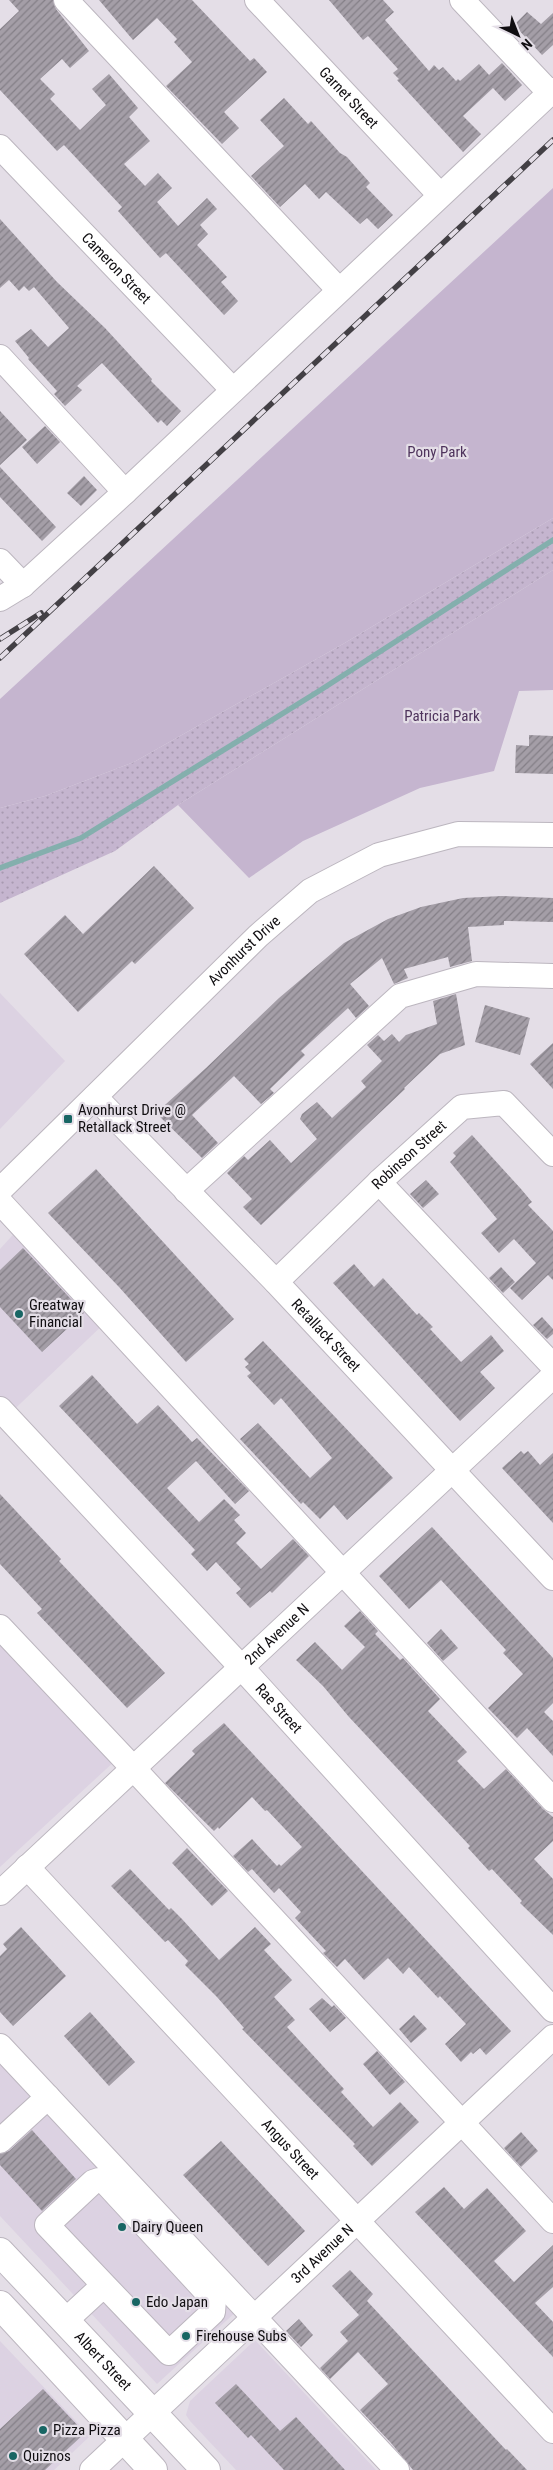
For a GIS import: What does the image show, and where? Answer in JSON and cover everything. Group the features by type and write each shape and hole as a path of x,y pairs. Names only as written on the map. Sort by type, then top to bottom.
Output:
{"main road":[{"name":"Albert Street","path":"0,2252 206,2470"},
{"path":"0,2305 153,2470"}],"street":[{"path":"66,0 339,290"},
{"name":"Garnet Street","path":"257,0 440,195"},
{"path":"0,599 23,585 125,492 552,91 462,0"},
{"name":"Cameron Street","path":"0,147 233,390"},
{"path":"0,357 125,492"},
{"path":"0,561 23,585"},
{"name":"Avonhurst Drive","path":"0,1190 258,936 310,891 379,855 458,834 553,835"},
{"path":"186,1191 400,996 476,974 553,976"},
{"name":"Retallack Street","path":"95,1098 276,1282 553,1578"},
{"name":"Robinson Street","path":"276,1282 379,1182 462,1107 504,1103 553,1154"},
{"path":"379,1182 553,1366"},
{"path":"0,1202 553,1800"},
{"name":"2nd Avenue N","path":"0,1892 553,1376"},
{"name":"Rae Street","path":"0,1409 242,1668 553,2010"},
{"path":"0,1627 553,2221"},
{"name":"Angus Street","path":"27,1867 356,2222 553,2431"},
{"name":"3rd Avenue N","path":"92,2470 553,2037"},
{"path":"0,2046 397,2470"},
{"path":"0,2141 48,2097"},
{"path":"99,2180 106,2183 214,2300 213,2312 169,2353 104,2285 46,2225 93,2182 99,2180"},
{"path":"65,2321 104,2285"}],"shaded area":[{"path":"0,993 65,1061 0,1129"},
{"path":"21,1226 109,1319 0,1423 0,1249"},
{"path":"0,1632 117,1759 0,1867"},
{"path":"0,2055 238,2310 157,2384 0,2216"},
{"path":"255,2340 376,2470 236,2470 190,2421 186,2415 190,2401"},
{"path":"0,2341 90,2436 54,2470 0,2470"}],"green space":[{"name":"Pony Park","path":"553,188 553,518 343,644 134,762 45,796 0,808 0,699"},
{"path":"553,518 553,570 178,805 115,851 0,903 0,808 45,796 134,762 343,644"},
{"name":"Patricia Park","path":"553,570 553,690 519,691 494,771 420,788 303,841 249,878 178,805"}],"building":[{"path":"9,0 53,0 56,9 89,51 70,68 62,59 40,79 55,94 50,99 80,130 106,105 92,89 109,74 138,108 129,117 150,141 124,164 145,186 158,173 172,188 157,202 178,226 207,198 217,209 200,225 208,234 197,245 227,277 221,282 238,301 224,315 166,253 160,258 118,211 122,207 64,145 57,151 0,90 0,29 19,11"},
{"path":"99,0 192,0 250,61 254,58 267,72 224,112 239,128 222,144 166,86 192,62 174,42 177,39 157,18 133,40"},
{"path":"329,0 383,0 394,12 385,20 429,71 434,65 439,70 443,67 456,81 458,79 460,81 479,64 489,75 502,63 522,85 505,101 493,88 463,116 481,134 463,152 397,80 399,79 393,73 398,69 368,36 363,40"},
{"path":"527,12 541,24 553,13 553,45 542,55 514,25"},
{"path":"284,98 308,124 311,121 340,153 347,157 370,183 366,187 393,215 378,229 367,218 360,224 326,192 319,199 305,184 280,207 251,176 284,146 260,120"},
{"path":"0,219 57,282 105,328 152,379 151,381 181,411 167,426 161,420 158,423 102,363 77,386 82,390 65,406 54,394 57,391 28,359 15,341 31,329 48,347 69,328 34,287 29,291 24,286 19,291 9,280 0,288"},
{"path":"0,411 27,440 0,465"},
{"path":"45,426 60,442 37,464 22,447"},
{"path":"0,467 56,527 42,541 0,497"},
{"path":"84,476 97,490 81,506 67,493"},
{"path":"529,735 553,736 553,774 515,773 516,745 529,746"},
{"path":"154,866 194,908 135,964 132,961 78,1012 24,954 65,915 83,934"},
{"path":"502,896 553,898 553,922 504,921 504,925 468,927 472,961 450,967 448,957 404,969 408,978 394,984 382,958 350,984 369,1006 356,1018 348,1008 301,1051 305,1055 270,1089 274,1093 261,1104 234,1076 192,1115 218,1143 202,1158 156,1113 279,998 344,943 388,919 421,907 463,898"},
{"path":"456,994 465,1045 440,1054 261,1225 243,1207 252,1199 227,1173 244,1156 248,1160 270,1140 291,1163 317,1139 300,1119 302,1114 317,1102 332,1118 366,1087 361,1081 382,1061 367,1045 378,1035 384,1041 392,1034 399,1042 406,1035 437,1024 433,1001"},
{"path":"485,1005 530,1018 520,1055 475,1042"},
{"path":"553,1043 553,1089 530,1064"},
{"path":"472,1135 532,1202 528,1205 553,1231 553,1280 548,1275 522,1300 510,1288 536,1263 514,1239 499,1253 481,1233 497,1219 450,1162 456,1156 453,1153"},
{"path":"96,1169 234,1319 186,1362 119,1287 48,1213"},
{"path":"426,1180 439,1194 423,1208 410,1194"},
{"path":"23,1248 84,1313 42,1352 0,1307 0,1270"},
{"path":"354,1264 374,1287 383,1278 417,1315 419,1313 433,1327 430,1329 461,1362 491,1335 504,1351 480,1372 495,1388 460,1421 333,1283"},
{"path":"501,1267 515,1282 503,1293 489,1278"},
{"path":"542,1317 553,1329 553,1334 547,1339 533,1325"},
{"path":"263,1341 393,1478 347,1520 334,1505 320,1519 303,1502 301,1504 240,1439 258,1423 310,1478 332,1458 281,1398 274,1405 247,1376 251,1373 245,1367 249,1364 244,1359"},
{"path":"92,1375 137,1424 158,1405 192,1442 197,1438 249,1491 235,1504 196,1461 167,1488 199,1522 224,1499 240,1515 234,1520 246,1533 236,1543 261,1569 293,1539 309,1556 272,1593 270,1591 250,1608 236,1593 241,1589 216,1562 207,1571 191,1554 195,1550 59,1406"},
{"path":"521,1451 524,1454 528,1451 540,1465 553,1453 553,1523 502,1468"},
{"path":"0,1494 61,1559 59,1561 165,1673 127,1708 37,1613 42,1609 0,1564"},
{"path":"432,1527 553,1658 553,1703 544,1712 553,1721 553,1756 527,1728 517,1738 488,1708 523,1674 503,1653 506,1650 441,1580 409,1609 379,1576"},
{"path":"360,1611 378,1631 375,1634 400,1660 403,1658 440,1699 428,1711 467,1752 457,1761 484,1789 506,1769 543,1809 553,1817 553,1841 534,1859 553,1879 553,1935 520,1903 522,1901 492,1869 489,1871 468,1848 470,1846 349,1717 323,1686 296,1660 315,1642 342,1670 365,1647 344,1626"},
{"path":"441,1629 458,1648 443,1661 427,1643"},
{"path":"224,1723 511,2031 486,2055 480,2048 473,2054 471,2052 461,2062 445,2044 466,2024 409,1967 403,1974 388,1958 364,1980 345,1959 337,1967 323,1953 326,1951 295,1918 301,1912 279,1888 274,1893 252,1869 248,1872 233,1856 252,1839 277,1866 279,1864 281,1866 302,1847 252,1797 219,1829 218,1827 214,1831 165,1783 195,1754 192,1751"},
{"path":"187,1848 228,1891 212,1906 172,1863"},
{"path":"130,1869 169,1910 171,1908 182,1919 219,1960 255,1927 271,1944 264,1950 292,1980 274,1997 295,2020 287,2027 344,2089 341,2092 373,2127 400,2102 419,2122 372,2166 353,2146 355,2144 242,2029 244,2028 217,1997 185,1965 188,1961 168,1940 165,1942 111,1886"},
{"path":"21,1927 66,1976 13,2026 0,2012 0,1956 7,1949 3,1944"},
{"path":"322,1998 332,2007 334,2005 346,2018 330,2032 309,2009"},
{"path":"90,2012 135,2062 109,2086 64,2036"},
{"path":"414,2015 427,2029 411,2043 399,2029"},
{"path":"377,2051 405,2082 390,2095 363,2064"},
{"path":"32,2130 76,2179 42,2211 0,2165 0,2154 9,2151"},
{"path":"521,2132 538,2151 521,2167 504,2148"},
{"path":"221,2141 305,2231 268,2266 183,2175"},
{"path":"444,2187 464,2209 487,2188 526,2231 494,2261 514,2282 553,2245 553,2287 535,2303 553,2322 553,2357 415,2212"},
{"path":"350,2270 373,2294 367,2301 527,2470 413,2470 360,2410 388,2384 358,2352 330,2379 320,2368 348,2341 340,2332 359,2315 332,2286"},
{"path":"299,2319 313,2335 301,2347 286,2331"},
{"path":"236,2384 280,2431 296,2417 345,2470 284,2470 251,2435 248,2438 215,2403"},
{"path":"43,2389 85,2433 45,2470 0,2470 0,2429"}],"waterway":[{"path":"0,868 81,838 319,691 553,540"}],"railway":[{"path":"0,658 553,140"},
{"path":"0,639 41,613"}],"place":[{"name":"Avonhurst Drive @ Retallack Street","path":"68,1119"},
{"name":"Greatway Financial","path":"19,1314"},
{"name":"Dairy Queen","path":"122,2227"},
{"name":"Edo Japan","path":"136,2302"},
{"name":"Firehouse Subs","path":"186,2336"},
{"name":"Pizza Pizza","path":"43,2430"},
{"name":"Quiznos","path":"13,2456"}]}
